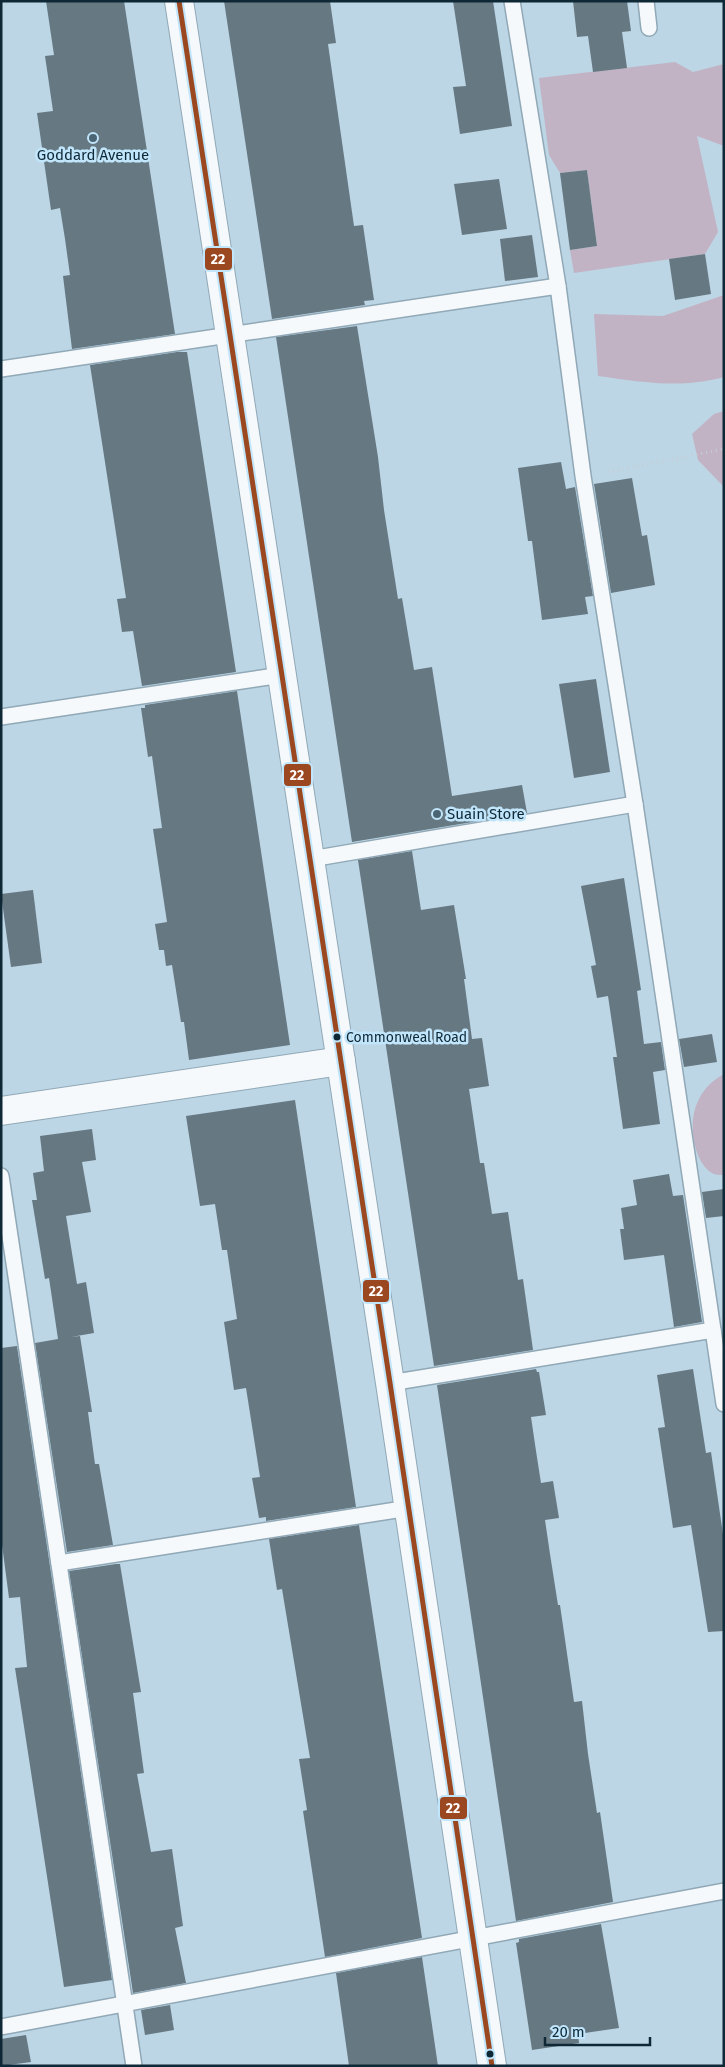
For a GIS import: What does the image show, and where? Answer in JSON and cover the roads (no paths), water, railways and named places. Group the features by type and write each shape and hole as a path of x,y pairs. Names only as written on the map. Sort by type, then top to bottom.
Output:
{"street":[{"path":"179,1 311,859 492,2066"},
{"path":"1,1111 341,1061"}],"lane":[{"path":"512,1 558,286 583,476 724,1404"},
{"path":"646,1 649,28"},
{"path":"1,369 558,286"},
{"path":"1,717 282,675"},
{"path":"311,859 634,804"},
{"path":"1,1176 134,2066"},
{"path":"390,1382 712,1330"},
{"path":"58,1563 409,1508"},
{"path":"1,2027 724,1891"}],"place":[{"name":"Goddard Avenue","path":"93,138"},
{"name":"Suain Store","path":"437,814"},
{"name":"Commonweal Road","path":"337,1037"}]}
